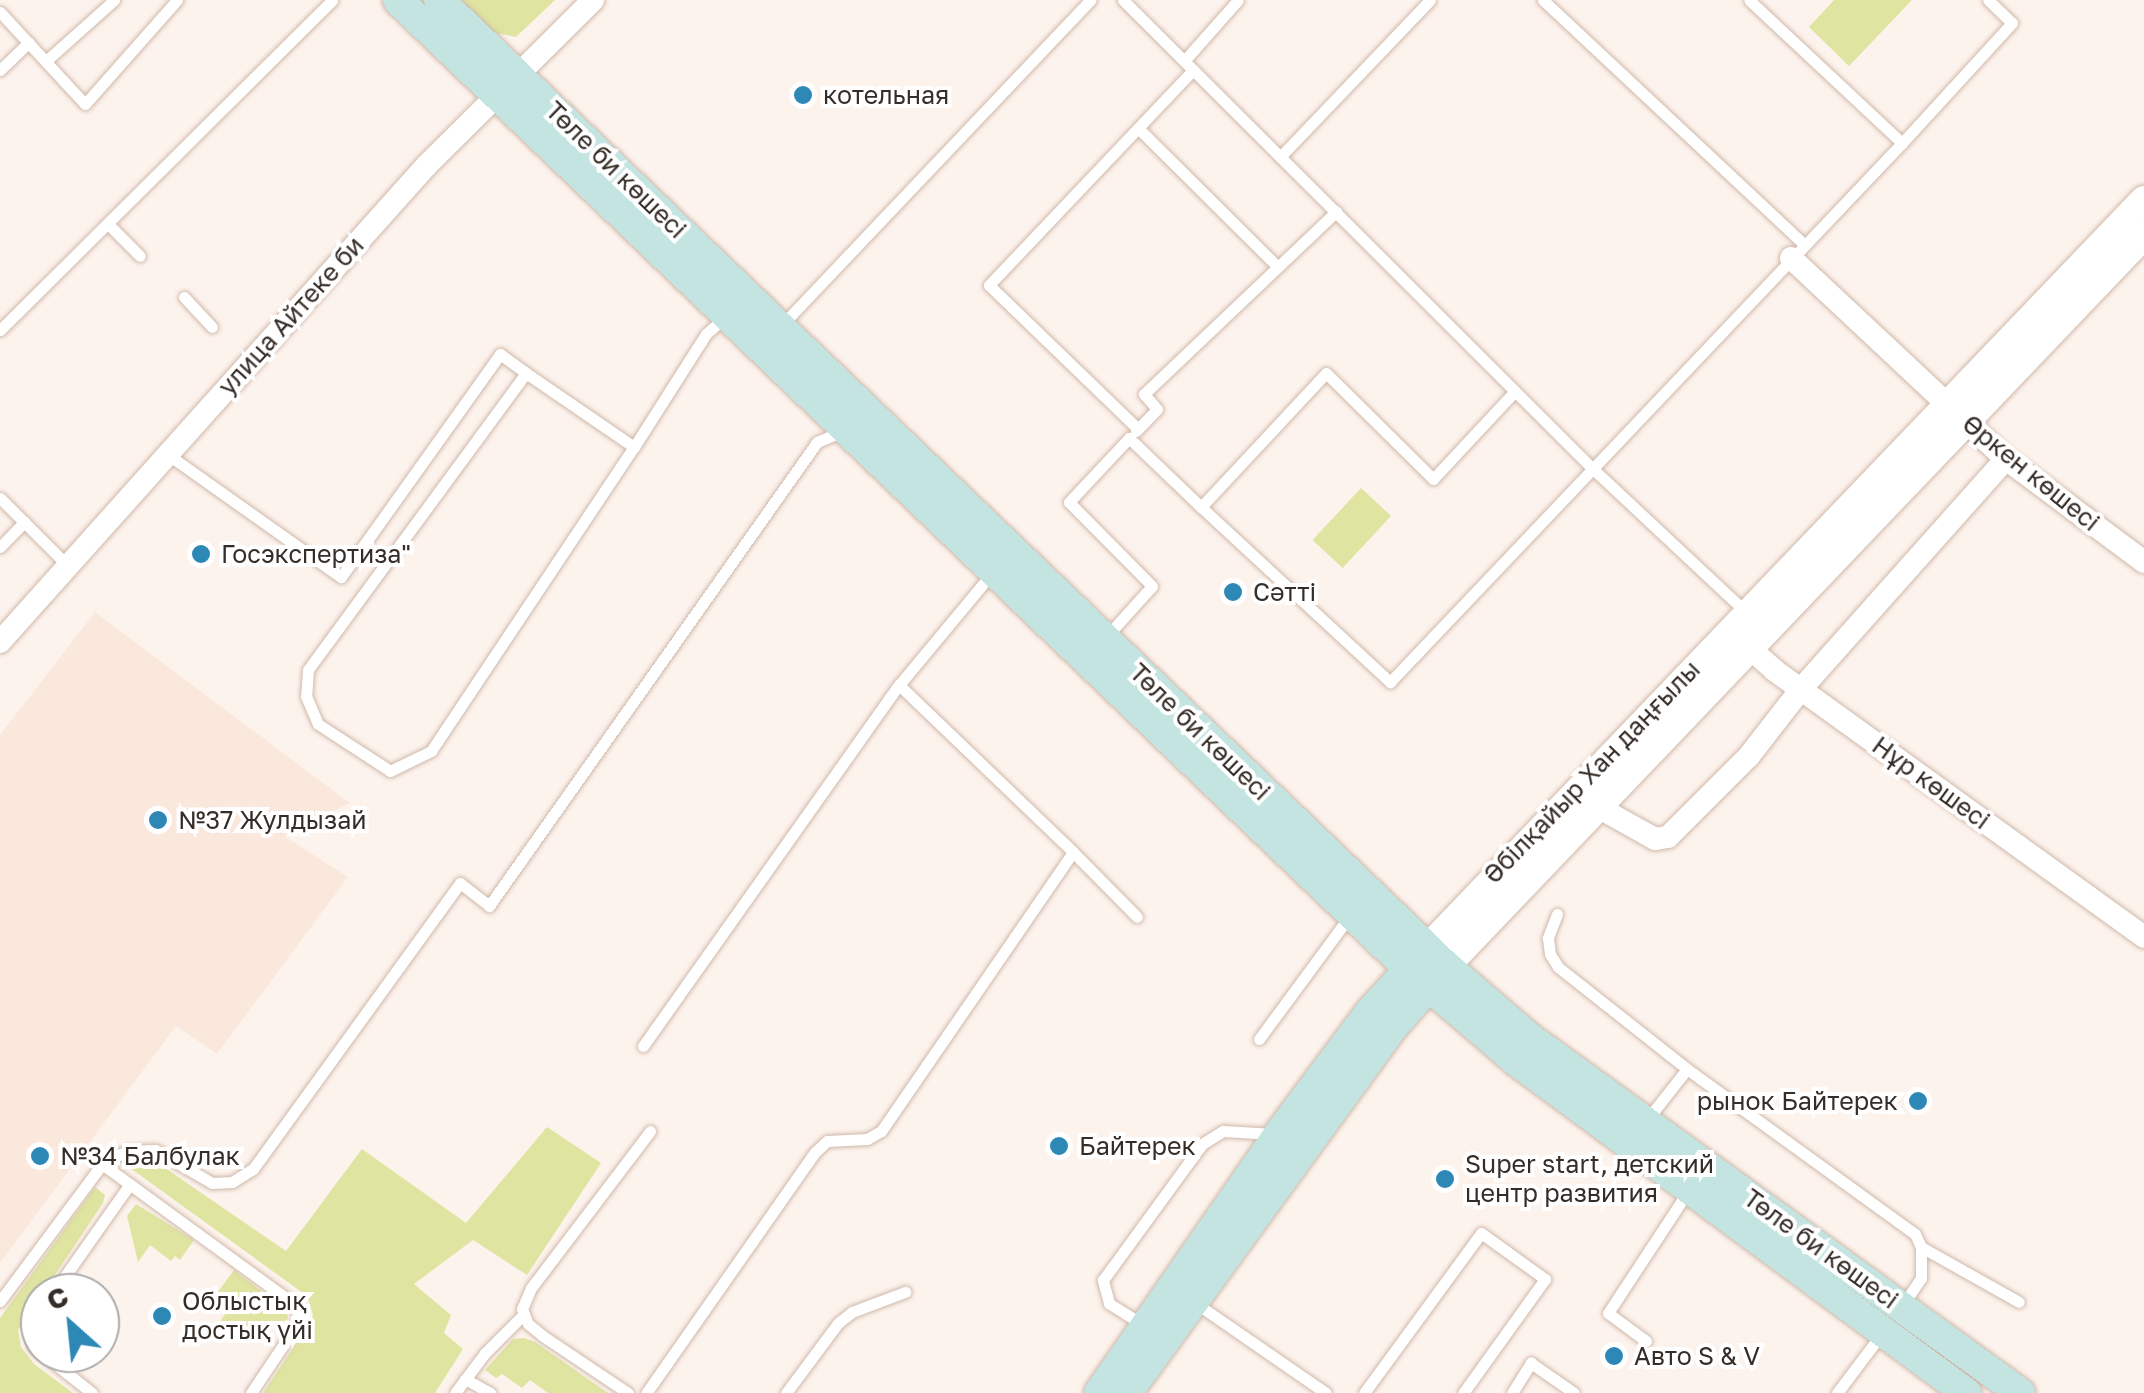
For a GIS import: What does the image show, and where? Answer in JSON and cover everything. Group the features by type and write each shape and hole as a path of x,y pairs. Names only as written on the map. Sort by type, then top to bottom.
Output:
{"main road":[{"name":"Төле би көшесі","path":"398,0 507,85 780,327 1104,639 1515,1060 1690,1188 1893,1318 2020,1393"},
{"name":"Төле би көшесі","path":"440,0 507,85 726,315 996,569 1351,914 1646,1121 1893,1318 1966,1393"},
{"name":"Әбілқайыр Хан даңғылы","path":"1126,1393 1278,1134 1428,968"},
{"name":"Әбілқайыр Хан даңғылы","path":"1099,1393 1145,1326 1182,1294 1392,1028 1428,968"}],"street":[{"name":"улица Айтеке би","path":"0,642 427,165 592,0"},
{"name":"Әбілқайыр Хан даңғылы","path":"1428,968 1596,806 1748,647 2144,200"},
{"name":"Әбілқайыр Хан даңғылы","path":"1428,968 1746,612 2144,236"},
{"name":"Өркен көшесі","path":"1798,251 1921,382 2006,459 2144,562"},
{"path":"1596,806 1654,839 1668,837 1749,756 1800,690 2006,459"},
{"path":"1746,612 1748,647"},
{"name":"Нұр көшесі","path":"1748,647 1800,690 2144,937"}],"lane":[{"path":"47,60 114,0"},
{"path":"0,12 85,104 177,0"},
{"path":"0,330 332,0"},
{"path":"780,327 1090,0"},
{"path":"1123,0 1592,468 1746,612"},
{"path":"1238,0 1138,128 989,285 1134,433 1200,507 1390,682 2012,23 1988,0"},
{"path":"1280,157 1430,0"},
{"path":"1542,0 1798,251"},
{"path":"1750,0 1902,143"},
{"path":"0,70 29,42"},
{"path":"1138,128 1278,267"},
{"path":"1104,639 1152,586 1069,502 1157,409 1144,394 1336,212"},
{"path":"108,224 140,256"},
{"path":"184,297 212,326"},
{"path":"526,373 308,670 306,696 318,724 390,771 431,751 706,334 726,315"},
{"path":"168,454 341,577 500,354 634,447"},
{"path":"1200,507 1326,373 1433,479 1515,391"},
{"path":"0,1301 102,1164 126,1151 155,1150 212,1183 232,1182 253,1169 460,883 489,906 817,442 845,429"},
{"path":"0,498 67,565"},
{"path":"0,548 24,522"},
{"path":"643,1046 900,685 996,569"},
{"path":"900,685 1137,917"},
{"path":"646,1393 814,1152 827,1142 866,1139 881,1131 1073,852"},
{"path":"1259,1039 1351,914"},
{"path":"1557,914 1548,938 1550,954 1558,967 1687,1069 1915,1234 1921,1248 1920,1278 1836,1393"},
{"path":"1646,1121 1687,1069"},
{"path":"454,1393 524,1314 530,1288 650,1131"},
{"path":"1145,1326 1109,1304 1103,1280 1202,1144 1223,1132 1278,1134"},
{"path":"102,1164 297,1306 298,1324 251,1393"},
{"path":"67,1273 130,1184"},
{"path":"1646,1342 1608,1313 1690,1188"},
{"path":"1364,1393 1481,1233 1545,1279 1463,1393"},
{"path":"1921,1248 2018,1302"},
{"path":"786,1393 838,1322 852,1312 905,1292"},
{"path":"1182,1294 1326,1393"},
{"path":"524,1314 528,1324 543,1336 628,1393"},
{"path":"1512,1393 1532,1363 1574,1393"},
{"path":"67,1373 92,1393"},
{"path":"465,1379 490,1393"}],"shaded area":[{"name":"№37 Жулдызай","path":"95,612 350,803 284,836 348,877 217,1054 176,1026 0,1263 0,735"}],"green space":[{"path":"460,0 555,0 516,37 495,33"},
{"path":"1834,0 1912,0 1849,66 1809,27"},
{"path":"1361,488 1391,516 1343,568 1313,540"},
{"path":"547,1127 601,1163 527,1275 473,1240 414,1284 451,1315 444,1333 463,1349 435,1393 263,1393 309,1324 313,1315 307,1296 130,1168 165,1168 286,1251 362,1149 466,1223"},
{"path":"95,1187 105,1195 56,1273 33,1273"},
{"path":"136,1204 194,1240 180,1260 175,1256 171,1261 150,1245 138,1262 127,1216"},
{"path":"234,1270 287,1311 288,1319 238,1330 220,1321 232,1305 217,1293"},
{"path":"20,1290 20,1373 46,1373 73,1393 0,1393 0,1318"},
{"path":"524,1338 608,1393 548,1393 530,1380 522,1388 502,1374 496,1378 485,1370 513,1339"}],"place":[{"name":"котельная","path":"803,95"},
{"name":"Госэкспертиза\"","path":"201,554"},
{"name":"Cәтті","path":"1233,592"},
{"name":"№37 Жулдызай","path":"158,820"},
{"name":"рынок Байтерек","path":"1918,1101"},
{"name":"Байтерек","path":"1059,1146"},
{"name":"№34 Балбулак","path":"40,1156"},
{"name":"Super start, детский центр развития","path":"1445,1179"},
{"name":"Облыстық достық үйі","path":"162,1316"},
{"name":"Авто S & V","path":"1614,1356"}]}
